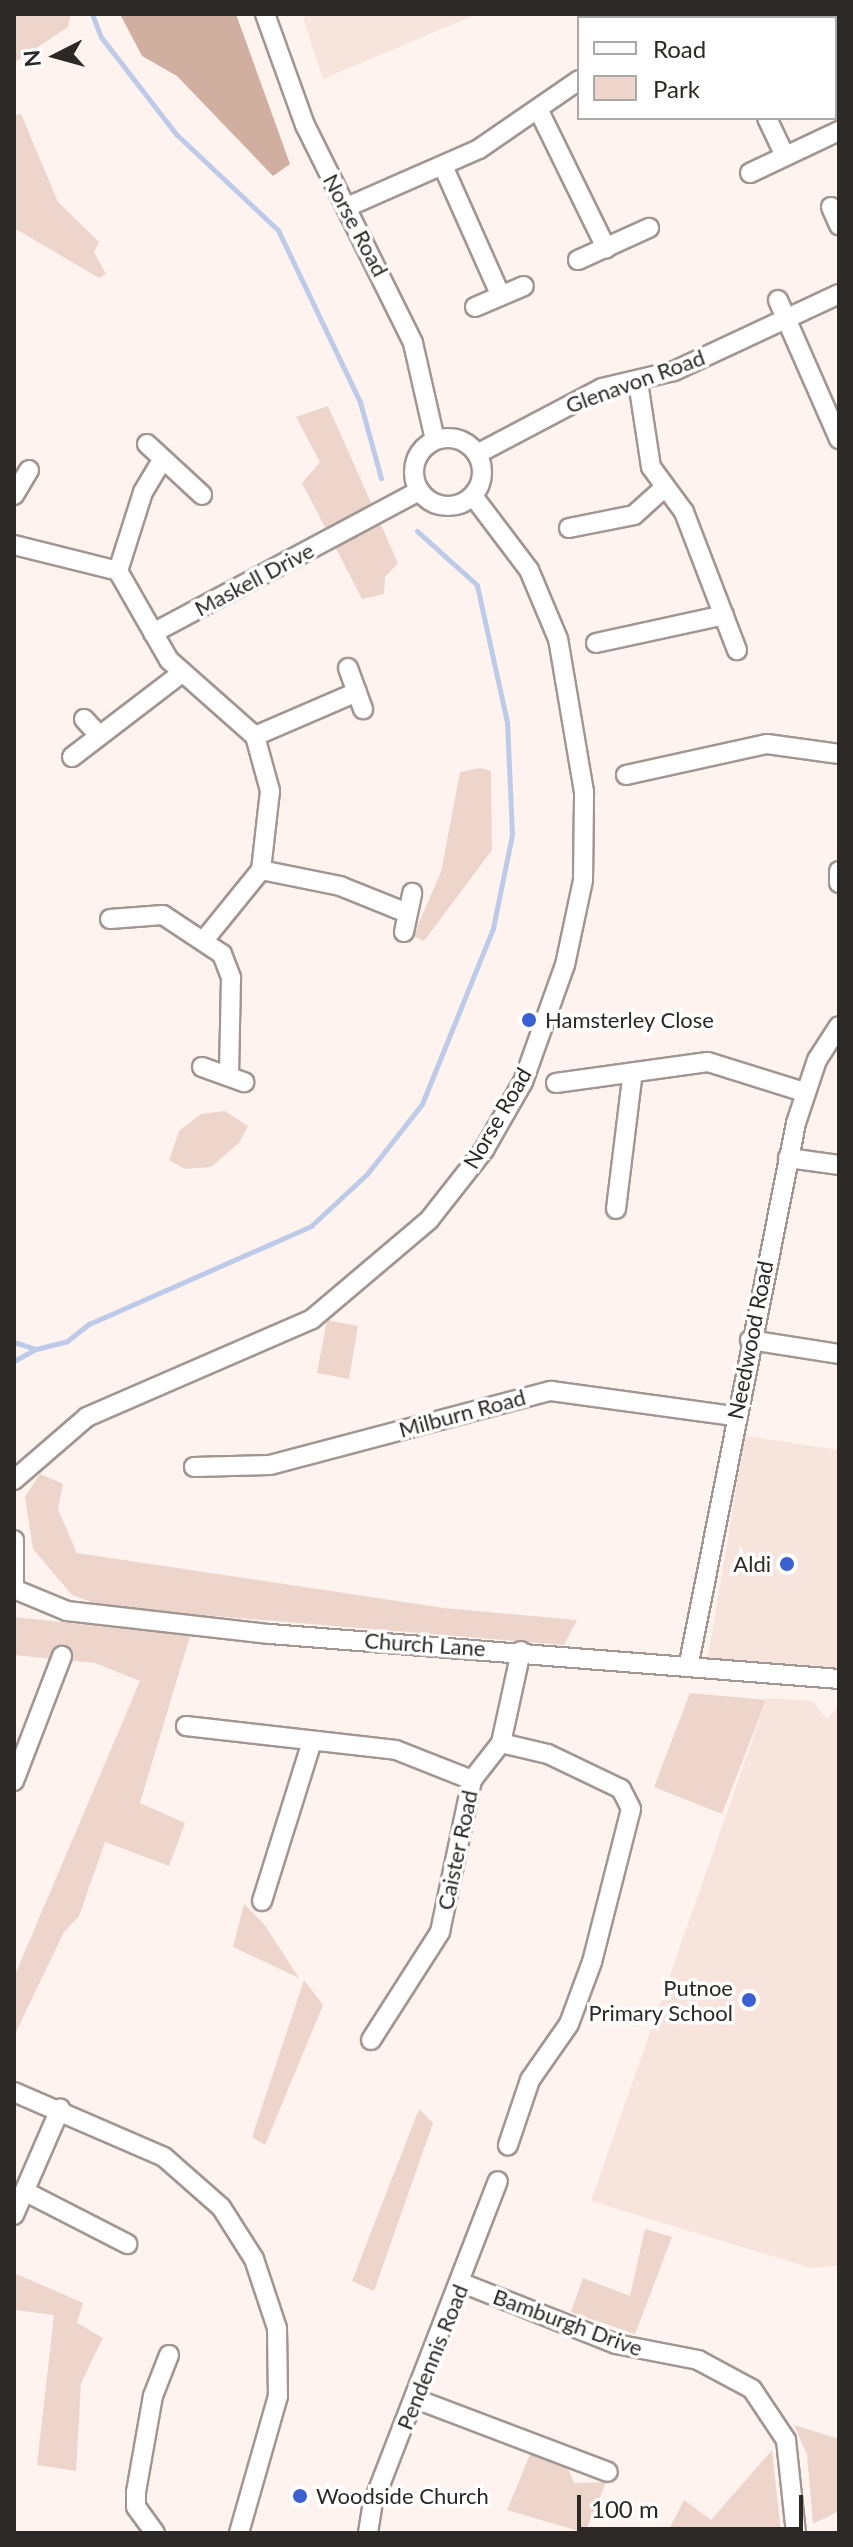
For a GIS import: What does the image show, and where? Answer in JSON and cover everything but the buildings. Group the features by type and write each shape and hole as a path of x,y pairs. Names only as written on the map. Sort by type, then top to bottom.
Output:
{"street":[{"name":"Norse Road","path":"265,14 305,125 413,343 435,440"},
{"path":"347,207 443,166 539,111 577,82"},
{"path":"539,111 606,248"},
{"path":"768,120 785,156"},
{"path":"750,173 839,131"},
{"path":"443,166 501,296"},
{"path":"831,207 839,225"},
{"path":"578,260 649,228"},
{"path":"475,307 524,286"},
{"name":"Glenavon Road","path":"477,454 602,388 638,382 839,294"},
{"path":"778,300 839,439"},
{"path":"638,382 651,467 696,537 737,650"},
{"path":"435,440 466,443 477,454 481,482 473,496 440,506 419,491 417,457 435,440"},
{"path":"147,444 161,462 202,495"},
{"path":"118,571 143,492 161,462"},
{"path":"14,495 29,470"},
{"path":"569,528 634,515 665,487"},
{"name":"Maskell Drive","path":"153,633 419,491"},
{"name":"Norse Road","path":"14,1480 87,1417 312,1319 429,1220 484,1150 523,1082 577,908 584,792 574,704 554,627 529,570 473,496"},
{"path":"14,545 118,571 153,633 182,673 255,736 270,791 261,870 205,939"},
{"path":"596,643 618,645 690,628 724,615"},
{"path":"255,736 360,700 348,668"},
{"path":"72,757 182,673"},
{"path":"84,719 99,735"},
{"path":"621,777 767,744 839,754"},
{"path":"261,870 340,886 407,913"},
{"path":"839,871 839,883"},
{"path":"404,932 412,893"},
{"path":"110,919 163,915 205,939 230,967 236,1078 202,1067"},
{"name":"Needwood Road","path":"689,1663 734,1416 788,1158 804,1092 839,1026"},
{"path":"556,1083 632,1078 708,1062 804,1092"},
{"path":"616,1209 632,1078"},
{"path":"788,1158 839,1165"},
{"path":"750,1340 839,1354"},
{"name":"Milburn Road","path":"194,1467 270,1465 551,1391 734,1416"},
{"path":"14,1540 14,1589"},
{"name":"Church Lane","path":"14,1589 67,1611 689,1663 839,1679"},
{"name":"Caister Road","path":"371,2040 440,1932 472,1780 501,1743 521,1651"},
{"path":"14,1781 62,1656"},
{"path":"186,1726 311,1745 396,1750 472,1780"},
{"path":"501,1743 548,1754 621,1789 631,1809 592,1962 569,2024 530,2080 508,2145"},
{"path":"262,1901 311,1745"},
{"path":"14,2092 60,2109 164,2157 221,2207 254,2259 277,2328 278,2396 239,2533"},
{"path":"14,2215 60,2109"},
{"name":"Pendennis Road","path":"368,2533 373,2503 462,2283 498,2181"},
{"path":"26,2192 127,2244"},
{"name":"Bamburgh Drive","path":"462,2283 616,2344 709,2364 752,2389 786,2440 796,2533"},
{"path":"155,2533 136,2507 136,2492 153,2396 169,2355"},
{"path":"416,2399 608,2472"}],"shaded area":[{"path":"120,14 236,14 290,164 273,176 177,76 142,56"},
{"path":"302,14 477,14 323,79"},
{"path":"745,1436 839,1450 839,1670 707,1663"},
{"name":"Putnoe Primary School","path":"767,1698 812,1701 827,1719 839,1705 839,2266 811,2268 591,2201"}],"green space":[{"path":"14,14 71,14 68,27 14,63"},
{"path":"21,114 58,202 99,242 94,252 106,274 99,278 14,228 14,115"},
{"path":"328,406 398,563 385,577 384,594 362,599 302,483 320,462 296,417"},
{"path":"480,768 491,771 492,850 424,941 413,936 441,872 460,772"},
{"path":"225,1111 248,1126 239,1143 211,1167 185,1169 169,1160 179,1131 201,1114"},
{"path":"327,1320 358,1326 349,1379 317,1373"},
{"path":"40,1474 63,1484 58,1509 77,1553 444,1608 577,1620 564,1645 106,1607 72,1595 33,1549 25,1497"},
{"path":"14,1617 190,1636 140,1803 185,1823 169,1866 105,1842 79,1916 64,1932 14,2036 14,1977 140,1681 95,1663 14,1655"},
{"path":"690,1693 766,1700 722,1814 654,1787"},
{"path":"244,1904 264,1924 299,1978 233,1947"},
{"path":"304,1980 323,2005 265,2145 252,2137"},
{"path":"419,2109 433,2123 374,2291 352,2281"},
{"path":"645,2229 672,2237 635,2334 571,2312 583,2278 630,2296"},
{"path":"14,2273 83,2303 77,2323 103,2338 81,2383 76,2471 37,2465 54,2315 14,2310"},
{"path":"794,2425 839,2439 839,2511 813,2524 807,2455"},
{"path":"772,2450 781,2533 667,2533 684,2500 711,2520"},
{"path":"531,2452 567,2466 574,2483 606,2482 585,2533 507,2510"}],"waterway":[{"path":"92,14 101,37 176,134 278,230 360,402 381,478"},
{"path":"14,1342 36,1349 67,1341 89,1324 311,1226 367,1174 422,1104 493,928 512,835 507,722 477,585 417,531"},
{"path":"14,1361 36,1349"}],"place":[{"name":"Hamsterley Close","path":"529,1020"},
{"name":"Aldi","path":"787,1564"},
{"name":"Putnoe Primary School","path":"749,2000"},
{"name":"Woodside Church","path":"300,2496"}]}
